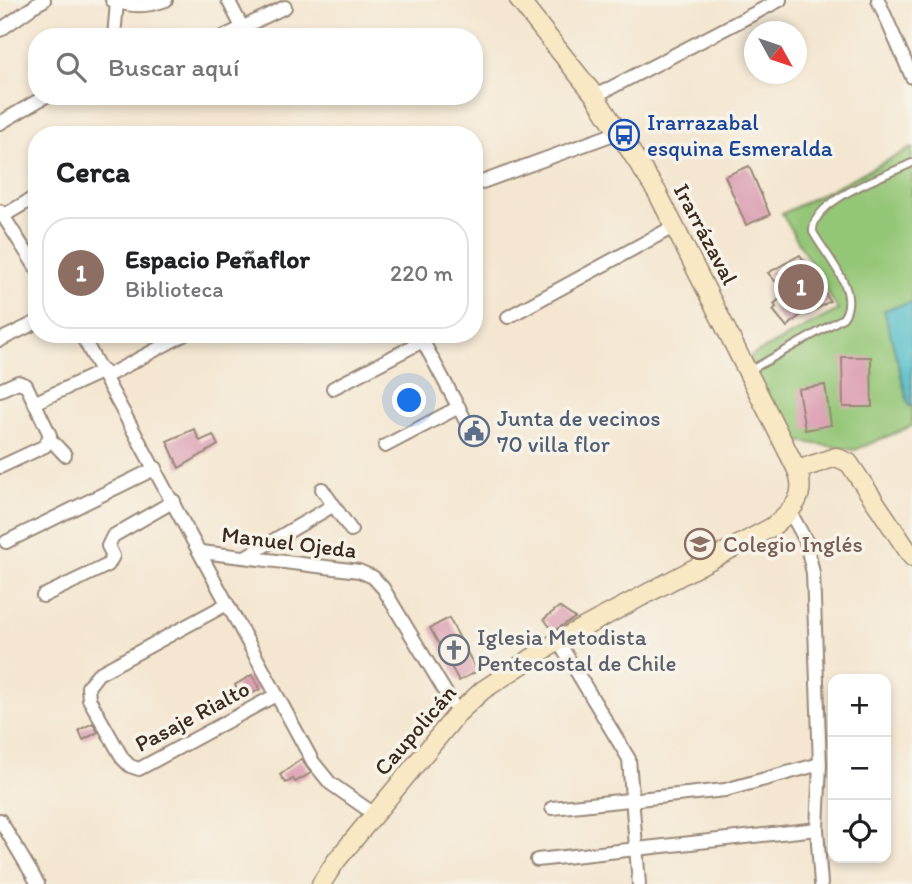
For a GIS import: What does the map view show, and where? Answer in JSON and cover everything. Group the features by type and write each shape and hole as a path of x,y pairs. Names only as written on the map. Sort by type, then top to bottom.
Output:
{"main road":[{"name":"Irarrázaval","path":"519,0 595,96 675,226 797,470 802,491 790,512"},
{"path":"797,470 836,457 849,463 912,557"},
{"name":"Caupolicán","path":"321,884 374,814 458,713 483,690 558,641 754,538 790,512"}],"street":[{"path":"114,28 114,1 133,7 150,6 166,0"},
{"path":"228,0 242,27 285,7"},
{"path":"595,96 780,0"},
{"path":"878,0 912,77"},
{"path":"0,30 37,5"},
{"path":"0,123 31,105"},
{"path":"483,182 619,132"},
{"path":"28,200 1,214 6,233 28,259"},
{"path":"508,317 675,226"},
{"path":"0,341 28,327"},
{"name":"Manuel Ojeda","path":"86,343 201,552 359,571 373,577 383,588 458,713"},
{"path":"36,402 105,374 167,343"},
{"path":"333,388 411,343"},
{"path":"424,343 469,427"},
{"path":"0,390 22,383 29,388 50,439 65,455"},
{"path":"385,446 459,407"},
{"path":"0,467 44,446 50,439"},
{"path":"6,542 156,468"},
{"path":"322,489 351,530"},
{"path":"43,596 108,565 113,556 108,546 113,536 174,501"},
{"path":"245,557 334,505"},
{"path":"790,512 806,541 813,573 820,764 817,828 821,884"},
{"path":"201,552 318,770 330,783 374,814"},
{"name":"Pasaje Rialto","path":"227,604 98,674 88,687 89,699 126,763 139,769 148,767 276,695"},
{"path":"558,641 629,759 639,884"},
{"path":"552,808 725,790 820,764"},
{"path":"0,820 38,884"},
{"path":"537,860 817,828"}],"lane":[{"path":"748,371 843,318 848,312 847,289 813,232 812,222 817,213 829,202 912,163"}],"green space":[{"path":"912,148 912,426 855,450 791,440 749,357 838,310 782,214"}],"water":[{"path":"912,302 912,406 909,406 884,310"}],"building":[{"path":"749,166 770,215 746,225 725,176"},
{"path":"800,255 830,301 807,315 804,312 787,327 773,310 776,307 774,304 786,293 768,273"},
{"path":"842,357 871,357 872,407 843,407"},
{"path":"825,385 831,425 805,430 798,389"},
{"path":"194,429 200,441 213,435 218,445 179,468 167,441"},
{"path":"559,607 575,618 553,631 544,619"},
{"name":"Iglesia Metodista Pentecostal de Chile","path":"449,618 477,671 459,681 430,628"},
{"path":"252,675 260,689 242,699 235,685"},
{"path":"93,723 98,732 83,740 79,730"},
{"path":"301,759 311,773 295,782 293,779 286,783 280,775"}],"place":[{"name":"Irarrazabal esquina Esmeralda","path":"624,135"},
{"name":"Espacio Peñaflor","path":"801,287"},
{"name":"Junta de vecinos 70 villa flor","path":"474,431"},
{"name":"Colegio Inglés","path":"700,544"},
{"name":"Iglesia Metodista Pentecostal de Chile","path":"454,650"}]}
